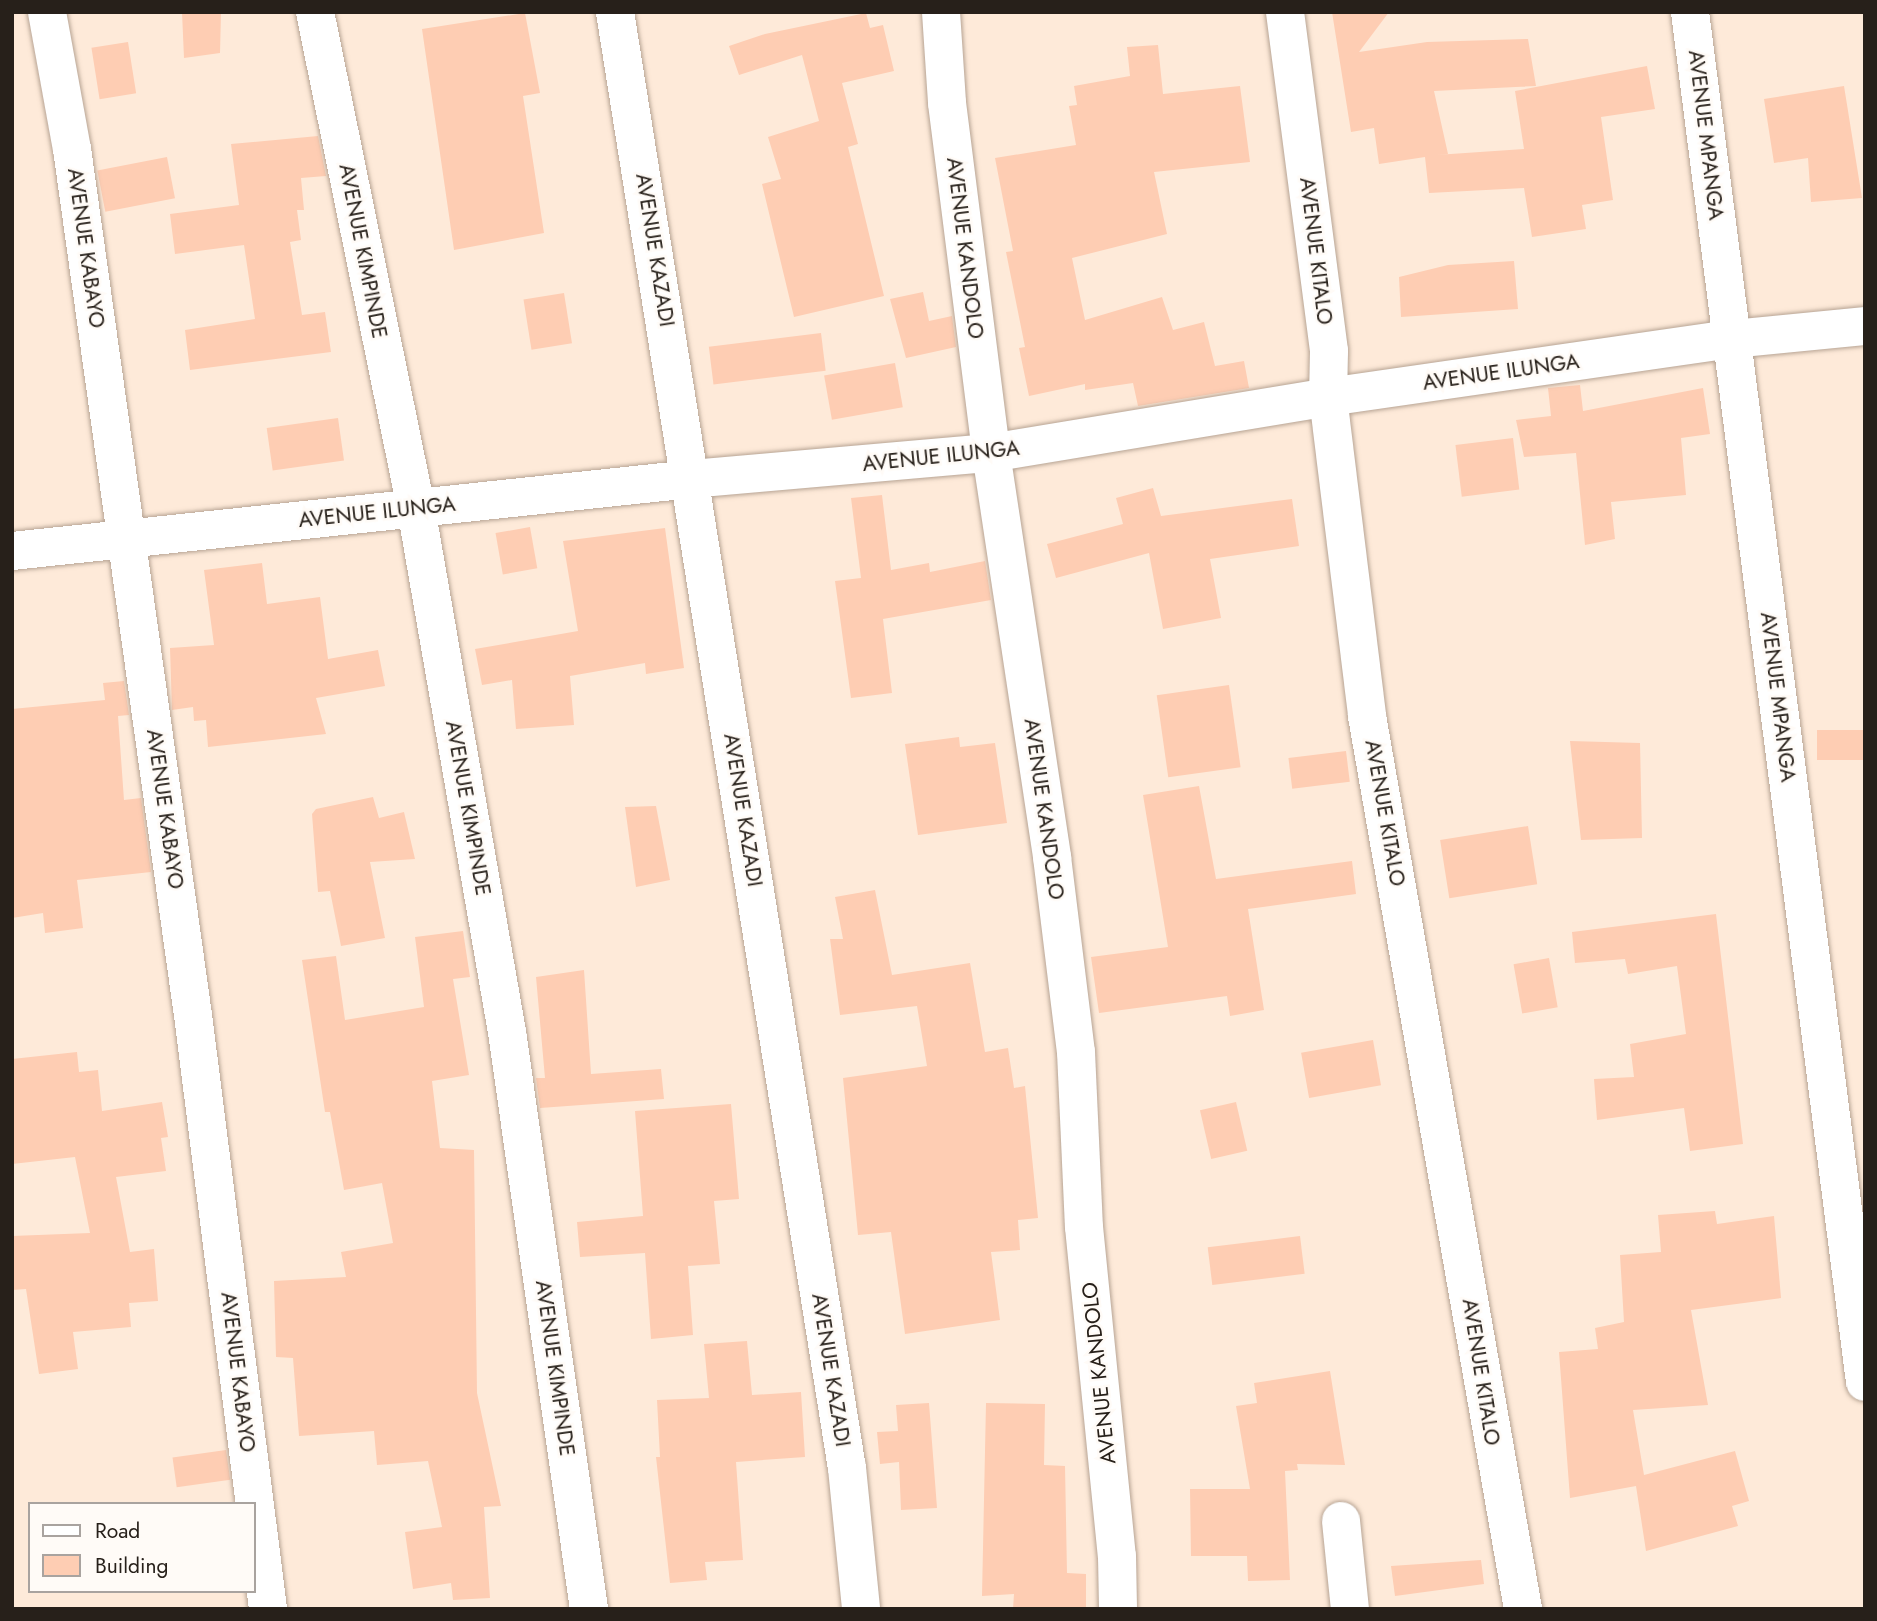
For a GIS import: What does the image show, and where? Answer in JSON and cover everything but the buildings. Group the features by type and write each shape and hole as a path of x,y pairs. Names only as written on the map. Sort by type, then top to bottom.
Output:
{"street":[{"name":"AVENUE KABAYO","path":"47,12 72,149 194,1015 255,1502"},
{"name":"AVENUE KIMPINDE","path":"315,12 415,508 507,1032 589,1609"},
{"name":"AVENUE KAZADI","path":"615,12 846,1468 861,1609"},
{"name":"AVENUE KANDOLO","path":"941,12 947,103 991,453 1052,857 1076,1052 1084,1227 1117,1556 1118,1609"},
{"name":"AVENUE KITALO","path":"1285,12 1329,351 1328,397 1367,716 1523,1609"},
{"name":"AVENUE MPANGA","path":"1690,12 1865,1382"},
{"name":"AVENUE ILUNGA","path":"12,551 691,479 991,453 1328,397 1732,339 1865,326"},
{"name":"AVENUE KABAYO","path":"256,1513 268,1609"},
{"path":"1341,1521 1350,1609"}]}
